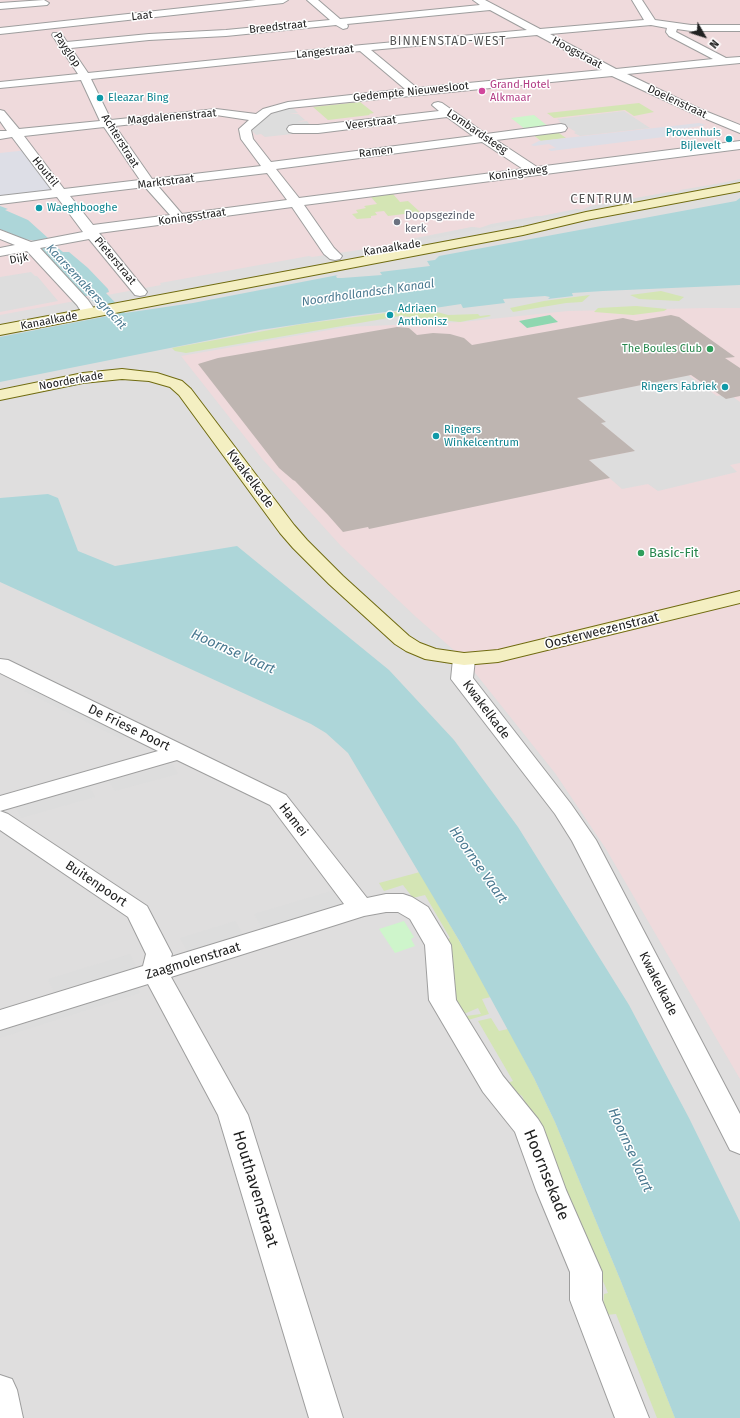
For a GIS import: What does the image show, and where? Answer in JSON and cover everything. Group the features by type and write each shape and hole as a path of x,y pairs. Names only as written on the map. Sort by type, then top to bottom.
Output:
{"street":[{"name":"Laat","path":"0,31 221,8 283,0"},
{"name":"Lombardsteeg","path":"312,0 354,35 365,48 417,91 484,138 535,171"},
{"name":"Hoogstraat","path":"478,0 615,73"},
{"path":"637,0 651,22"},
{"path":"0,6 47,6 63,24"},
{"name":"Breedstraat","path":"66,45 252,30 491,7"},
{"path":"221,8 252,30"},
{"path":"107,20 127,39"},
{"name":"Langestraat","path":"0,85 84,75 651,22 673,26 740,28"},
{"name":"Payglop","path":"50,26 66,45 84,75"},
{"path":"673,26 671,32 673,34 722,61"},
{"path":"194,34 220,62"},
{"name":"Gedempte Nieuwesloot","path":"335,256 329,251 296,203 245,135 245,129 272,109 310,103 417,91 740,60"},
{"name":"Doelenstraat","path":"615,73 740,129"},
{"name":"Achterstraat","path":"84,75 108,123 127,154 149,184 180,219"},
{"path":"310,103 330,119 367,115 368,111 353,98"},
{"name":"Magdalenenstraat","path":"0,135 216,112 258,118"},
{"name":"Houttil","path":"0,113 91,232"},
{"name":"Veerstraat","path":"293,129 318,129 449,113"},
{"name":"Ramen","path":"269,168 561,128"},
{"name":"Koningsweg","path":"296,203 740,145"},
{"name":"Marktstraat","path":"0,200 149,184 269,168"},
{"name":"Kanaalkade","path":"122,303 140,292 335,256 421,244 740,184"},
{"name":"Kanaalkade","path":"122,303 515,233 586,216 740,187"},
{"name":"Koningsstraat","path":"36,248 52,241 91,232 296,203"},
{"name":"Pieterstraat","path":"91,232 140,292"},
{"path":"0,234 36,248 90,307 122,303"},
{"name":"Dijk","path":"0,252 36,248"},
{"name":"Dijk","path":"0,263 36,248"},
{"name":"Kanaalkade","path":"0,319 90,307"},
{"name":"Kanaalkade","path":"0,330 90,307"},
{"name":"Noorderkade","path":"0,395 99,376 122,374 143,375"},
{"name":"Kwakelkade","path":"143,375 170,382 181,388 300,544 336,580 402,640 413,647 432,655 445,658 464,659 462,679 563,809 584,840 740,1142"},
{"name":"Oosterweezenstraat","path":"464,659 498,656 525,650 740,597"},
{"name":"De Friese Poort","path":"0,665 178,752"},
{"name":"De Friese Poort","path":"0,804 178,752"},
{"name":"Hamei","path":"178,752 278,800 374,906"},
{"name":"Buitenpoort","path":"0,818 138,912 159,954 155,972"},
{"name":"Hoornsekade","path":"374,906 404,903 419,913 438,945 443,1000 493,1084 528,1127 551,1190 586,1272 586,1300 632,1418"},
{"name":"Zaagmolenstraat","path":"0,1020 374,906"},
{"name":"Houthavenstraat","path":"155,972 233,1116 326,1418"},
{"path":"0,1390 6,1418"}],"shaded area":[{"path":"0,0 740,0 740,1418 0,1418"},
{"path":"0,0 740,0 740,179 679,192 670,192 591,206 582,210 577,209 480,228 472,227 415,238 412,242 312,257 309,256 160,283 161,285 0,315"},
{"path":"293,108 298,113 289,114 298,114 305,120 297,122 307,121 310,125 302,126 301,133 265,137 261,134 256,135 252,131 251,129 269,115 283,109"},
{"path":"624,111 650,128 580,136 557,119"},
{"path":"699,123 706,125 681,129 688,134 551,151 548,149 556,148 549,144 531,145 539,141"},
{"path":"28,150 60,190 0,197 0,153"},
{"path":"740,179 740,181 412,242 415,239 472,227 480,228 491,224 577,209 582,210 591,206 670,192 679,192 680,190"},
{"path":"31,272 37,276 58,301 0,312 0,277"},
{"path":"740,308 740,1079 606,849 555,773 464,659 416,617 341,546 263,460 181,356 346,327 462,322 568,311"},
{"path":"688,375 717,396 729,394 740,402 740,463 730,465 737,472 658,491 648,484 622,489 589,460 634,451 601,423 577,398"},
{"path":"28,687 127,736 121,739 24,691"},
{"path":"172,764 178,774 115,791 109,781"},
{"path":"89,786 95,797 21,818 16,807"},
{"path":"341,888 350,901 263,929 254,914"},
{"path":"235,921 243,935 188,952 180,938"},
{"path":"130,954 137,969 55,994 48,979"},
{"path":"140,987 138,988 140,992 137,994 0,1038 0,1031"}],"green space":[{"path":"360,102 374,113 369,114 370,115 328,120 313,107"},
{"path":"639,103 654,112 634,116 625,110 554,118 547,113"},
{"path":"534,115 549,127 525,129 511,118"},
{"path":"556,131 566,138 541,141 532,134"},
{"path":"393,194 400,202 408,201 420,212 388,216 384,211 375,212 377,215 371,216 371,218 357,219 352,214 358,213 356,210 366,208 364,206 377,204 371,197"},
{"path":"661,291 684,297 679,301 639,299 630,295"},
{"path":"590,295 582,302 566,303 513,312 510,308 544,301"},
{"path":"636,306 667,309 664,311 633,315 594,312 598,308"},
{"path":"432,307 437,312 448,315 478,314 480,316 491,316 460,322 400,316 186,353 175,351 172,348 302,324"},
{"path":"550,315 558,322 527,328 519,321"},
{"path":"420,872 491,997 482,999 489,1014 468,1020 466,1016 481,1014 478,1008 464,1014 454,998 444,941 450,938 425,895 413,898 403,885 384,891 379,883"},
{"path":"404,921 414,937 411,939 415,946 395,953 379,929"},
{"path":"491,1018 499,1031 508,1029 555,1122 620,1279 675,1418 657,1418 616,1314 606,1315 603,1306 604,1294 608,1293 539,1130 522,1096 511,1089 507,1083 513,1081 478,1021"}],"water":[{"path":"740,198 740,285 572,293 573,296 548,299 550,297 545,296 503,299 505,303 463,308 461,304 353,316 260,330 0,382 0,337 108,316 88,296 84,296 41,248 54,245 63,252 69,252 88,268 108,289 109,292 106,293 125,313 193,303 338,275 336,276 337,278 382,275 380,272 430,266 427,261 435,260 439,256 736,201"},
{"path":"0,206 8,209 5,210 28,220 48,238 35,241 24,239 0,229"},
{"name":"Hoornse Vaart","path":"48,494 58,498 78,551 115,566 237,546 389,670 454,740 518,827 629,1005 689,1118 740,1222 740,1418 675,1418 620,1279 555,1122 534,1078 460,942 348,753 326,733 311,724 0,582 0,498"}],"building":[{"name":"Ringers Winkelcentrum","path":"671,315 679,317 735,357 725,358 740,368 740,396 726,399 691,375 577,398 606,422 601,423 635,451 589,460 610,478 369,529 368,527 343,532 295,481 279,468 198,364 218,358 397,327 409,328 417,335 433,333 450,334 464,338 472,345 623,318 636,321"}],"place":[{"name":"Grand Hotel Alkmaar","path":"482,91"},
{"name":"Eleazar Bing","path":"100,98"},
{"name":"Provenhuis Bijlevelt","path":"729,139"},
{"name":"Waeghbooghe","path":"39,208"},
{"name":"Doopsgezinde kerk","path":"397,222"},
{"name":"Adriaen Anthonisz","path":"390,315"},
{"name":"The Boules Club","path":"710,349"},
{"name":"Ringers Fabriek","path":"725,387"},
{"name":"Ringers Winkelcentrum","path":"436,436"},
{"name":"Basic-Fit","path":"641,553"}],"district":[{"name":"BINNENSTAD-WEST","path":"448,42"},
{"name":"CENTRUM","path":"602,199"}],"water label":[{"name":"Kaarsemakersgracht","path":"86,287"},
{"name":"Noordhollandsch Kanaal","path":"368,293"}]}
